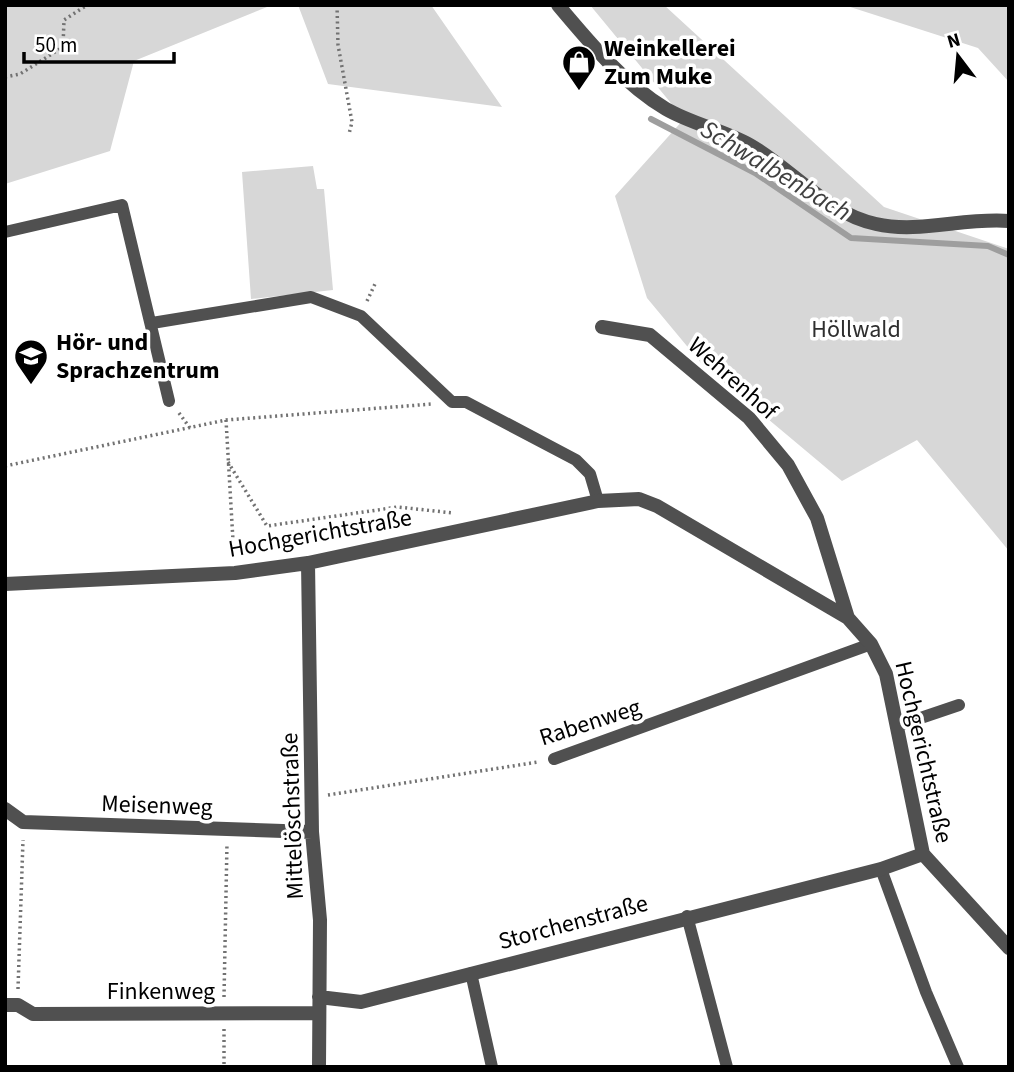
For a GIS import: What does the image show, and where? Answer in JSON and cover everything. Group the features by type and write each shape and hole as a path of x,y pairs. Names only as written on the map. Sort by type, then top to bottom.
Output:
{"street":[{"path":"558,5 624,76 666,109 751,145 853,218 877,225 915,227 981,219 1009,221"},
{"name":"Wehrenhof","path":"602,327 650,335 749,418 788,465 817,518 848,618"},
{"name":"Hochgerichtstraße","path":"5,584 235,573 309,563 598,501 639,499 657,506 848,618 871,644 886,674 923,854 1009,948"},
{"name":"Mittelöschstraße","path":"309,563 313,832 320,920 319,1067"},
{"path":"5,809 23,822"},
{"name":"Meisenweg","path":"23,822 313,832"},
{"name":"Storchenstraße","path":"319,1005 361,1002 687,916 881,869 923,854"},
{"name":"Finkenweg","path":"12,1005 33,1014 224,1014 319,1005"}],"lane":[{"path":"5,232 122,205 169,401"},
{"path":"152,323 311,297 361,316 452,402 466,402 576,460 590,474 598,501"},
{"name":"Rabenweg","path":"554,759 871,644"},
{"path":"897,726 959,705"},
{"path":"881,869 926,992 958,1067"},
{"name":"Storchenstraße","path":"687,916 727,1067"},
{"name":"Storchenstraße","path":"471,973 492,1067"}],"path":[{"path":"5,76 20,74 63,47 64,20 87,5"},
{"path":"337,5 338,45 352,122 349,134"},
{"path":"5,466 226,420 452,402"},
{"path":"226,420 235,573"},
{"path":"228,461 267,526 398,507 454,513"},
{"name":"Rabenweg","path":"312,797 554,759"},
{"path":"12,1005 23,822"},
{"path":"224,1067 227,831"}],"green space":[{"path":"5,5 272,5 134,61 110,151 5,184"},
{"path":"298,5 431,5 502,107 328,84"},
{"name":"Höllwald","path":"590,5 664,5 884,207 1009,249 1009,551 917,440 842,481 701,363 647,298 615,196 684,119"},
{"path":"844,5 1009,5 1009,82 978,48"},
{"path":"313,166 317,189 324,189 333,290 251,299 242,172"}],"waterway":[{"name":"Schwalbenbach","path":"651,119 755,173 851,238 988,246 1009,255"}],"place":[{"name":"Weinkellerei Zum Muke","path":"579,92"},
{"name":"Hör- und Sprachzentrum","path":"31,386"}]}
